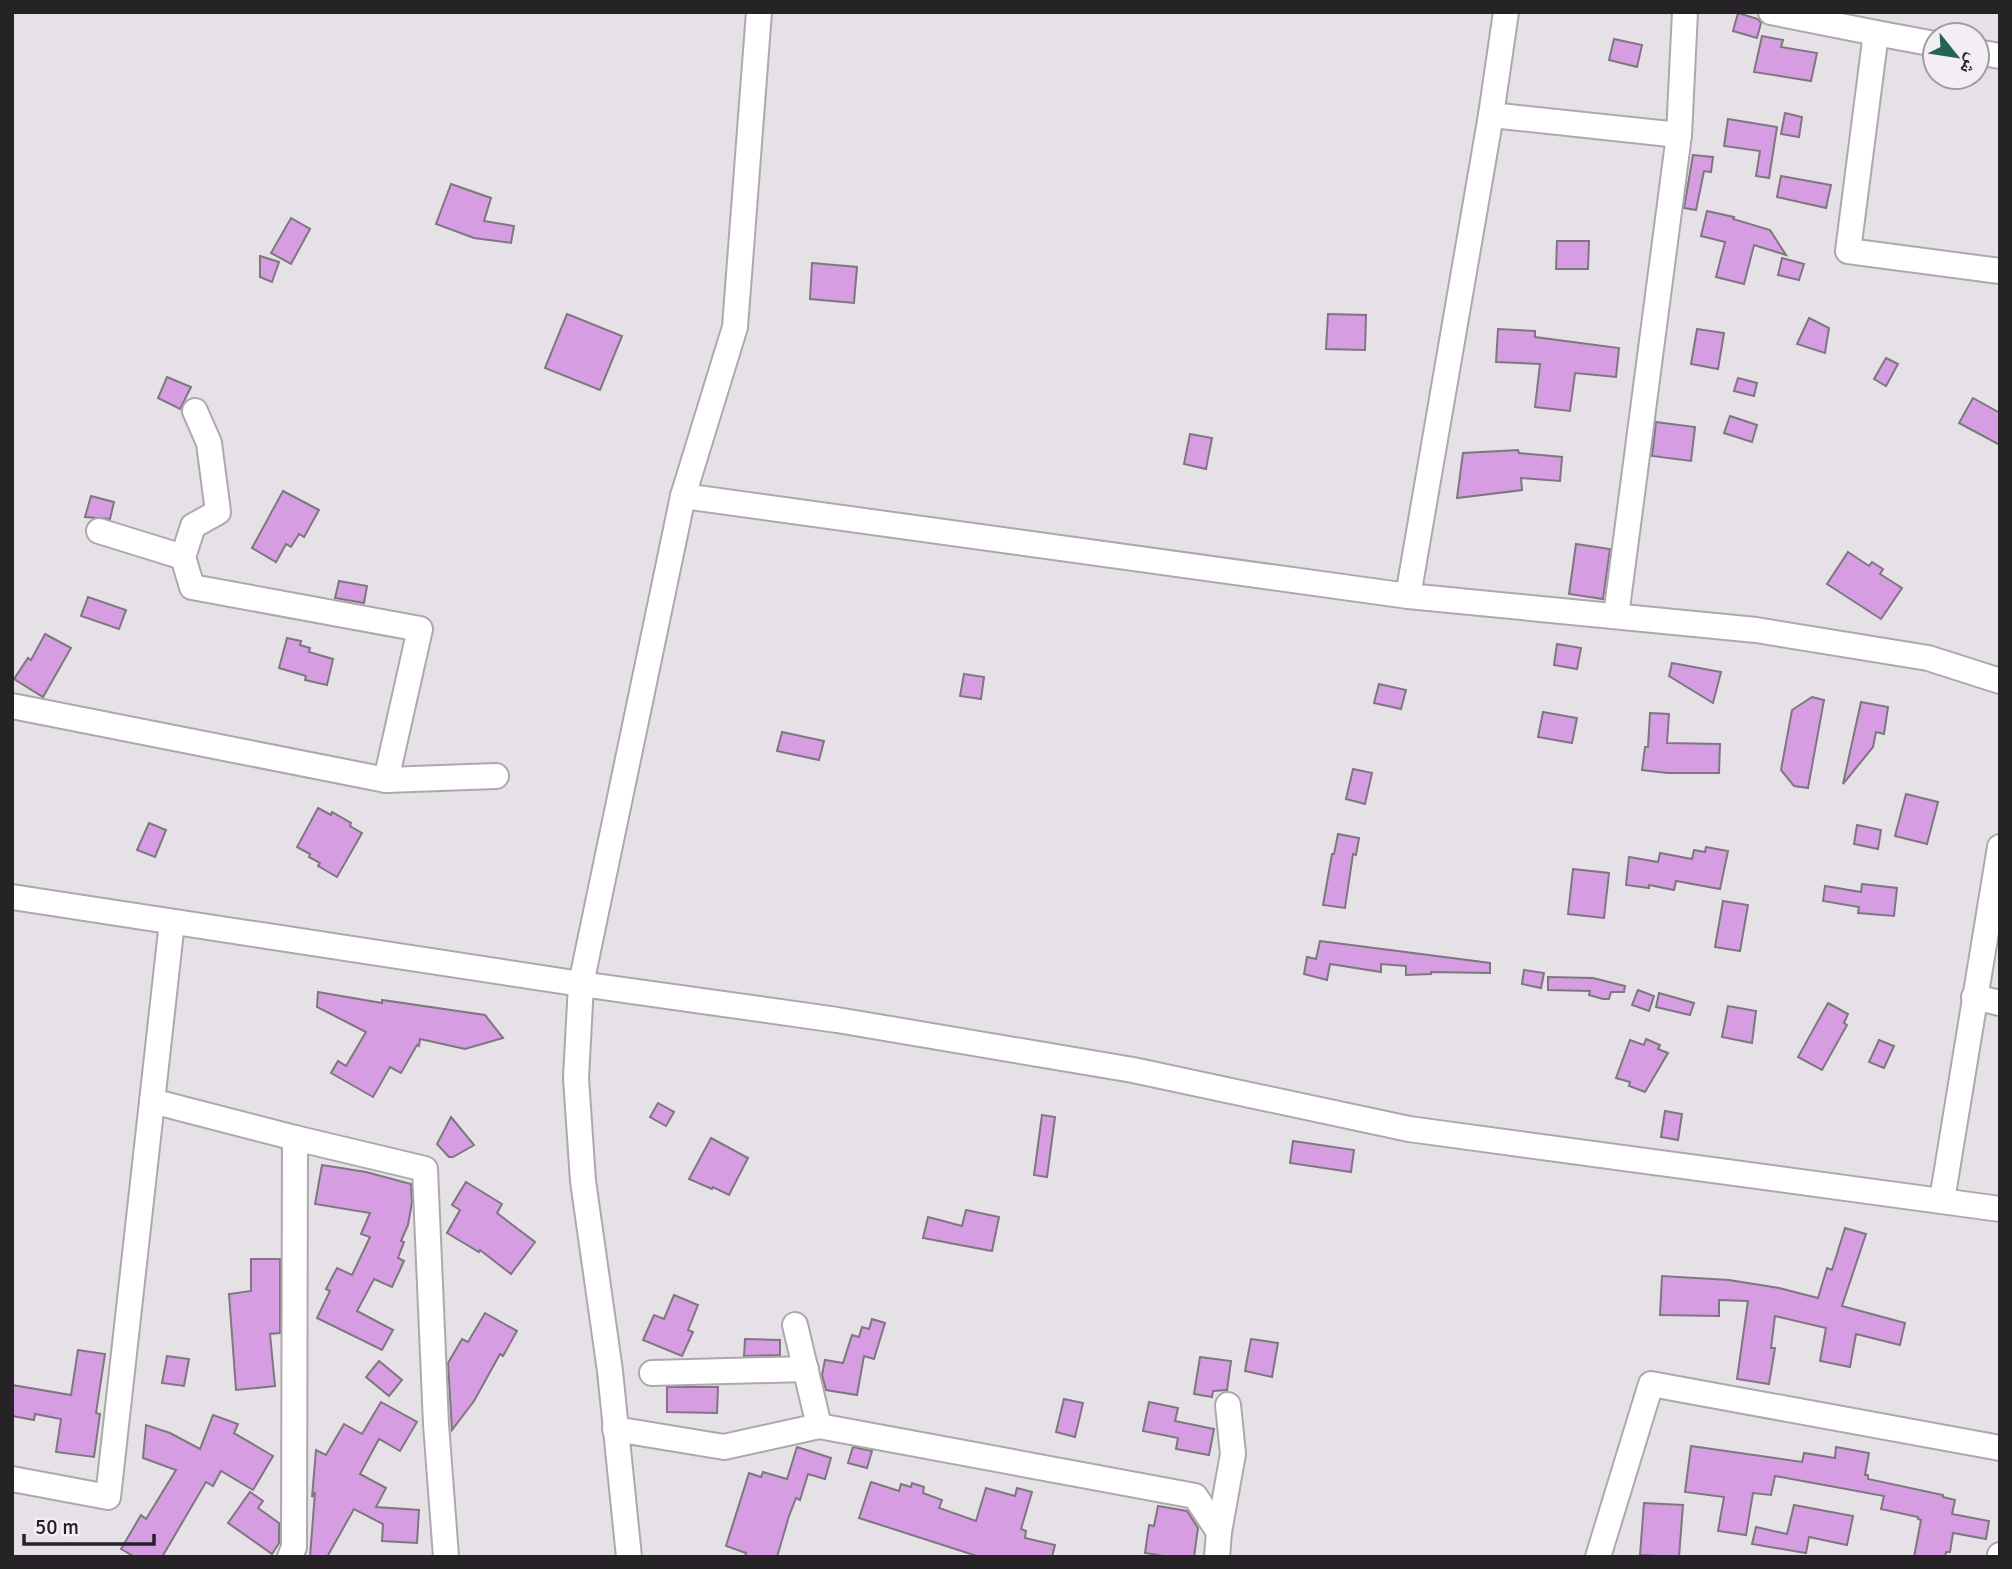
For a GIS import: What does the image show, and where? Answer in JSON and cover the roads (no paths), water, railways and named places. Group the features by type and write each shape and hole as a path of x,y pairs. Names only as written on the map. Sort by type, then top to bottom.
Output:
{"street":[{"path":"629,1557 610,1371 582,1168 576,1078 581,984 683,496 735,327 759,12"},
{"path":"1408,596 1491,116 1506,12"},
{"path":"1616,617 1679,135 1685,12"},
{"path":"1771,12 1921,41"},
{"path":"1876,33 1848,251 2000,271"},
{"path":"1491,116 1679,135"},
{"path":"195,411 209,443 218,512 193,526 183,557 192,587 420,629 386,780"},
{"path":"683,496 1408,596 1756,630 1928,658 2000,681"},
{"path":"99,531 183,557"},
{"path":"12,706 386,780 496,776"},
{"path":"1942,1200 2000,847"},
{"path":"12,897 581,984 837,1020 1133,1070 1409,1129 2000,1209"},
{"path":"12,1479 108,1497 172,922"},
{"path":"1974,997 2000,1003"},
{"path":"152,1101 425,1169 436,1424 446,1557"},
{"path":"290,1557 295,1547 295,1138"},
{"path":"795,1325 819,1426"},
{"path":"652,1373 806,1369"},
{"path":"1598,1557 1651,1384 2000,1448"},
{"path":"1216,1557 1233,1454 1228,1405"},
{"path":"615,1429 724,1447 819,1426 1195,1496 1219,1532"}]}
